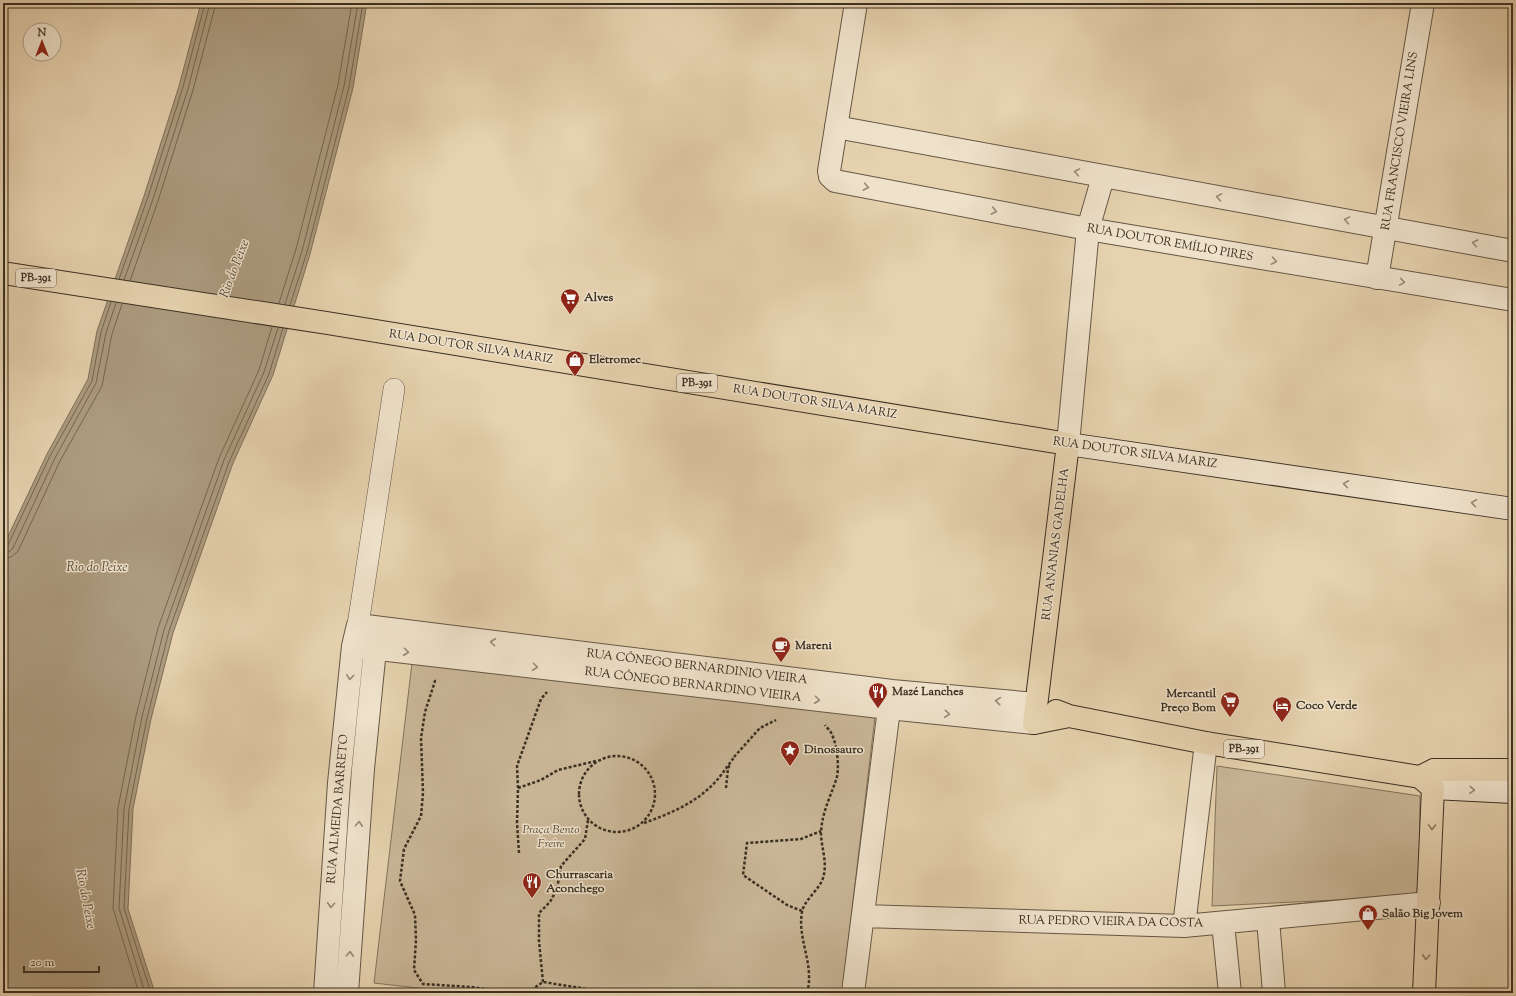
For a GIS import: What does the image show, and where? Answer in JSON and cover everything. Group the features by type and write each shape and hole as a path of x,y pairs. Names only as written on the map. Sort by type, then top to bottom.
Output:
{"main road":[{"name":"RUA DOUTOR SILVA MARIZ","path":"3,272 326,323 401,342 1068,444"},
{"name":"RUA ANANIAS GADELHA","path":"1035,714 1068,444"},
{"name":"PB-391","path":"1035,714 1069,716 1206,743 1429,778"},
{"path":"1424,993 1429,903 1429,778 1513,770"}],"street":[{"path":"856,3 836,127 1513,251"},
{"name":"RUA FRANCISCO VIEIRA LINS","path":"1377,278 1423,3"},
{"name":"RUA DOUTOR EMÍLIO PIRES","path":"836,127 829,171 830,176 835,181 1088,229 1513,300"},
{"name":"RUA ANANIAS GADELHA","path":"1068,444 1088,229 1103,176"},
{"path":"368,626 394,389"},
{"name":"RUA DOUTOR SILVA MARIZ","path":"1068,444 1513,509"},
{"name":"RUA ALMEIDA BARRETO","path":"325,993 339,783 353,646 368,626"},
{"name":"RUA ALMEIDA BARRETO","path":"347,993 363,769 375,649 368,626"},
{"name":"RUA CÔNEGO BERNARDINIO VIEIRA","path":"368,626 890,700"},
{"name":"RUA CÔNEGO BERNARDINO VIEIRA","path":"353,646 1035,714"},
{"path":"853,993 890,700"},
{"path":"1184,926 1206,743"},
{"path":"1429,778 1513,792"},
{"name":"RUA PEDRO VIEIRA DA COSTA","path":"863,916 1184,926 1429,903"},
{"path":"1268,919 1274,993"},
{"path":"1223,923 1230,993"}],"path":[{"path":"441,678 435,681 425,712 421,738 423,793 421,816 404,849 400,881 415,915 416,940 414,970 423,984 471,987 515,993"},
{"path":"519,853 517,823 517,766 541,699 551,687"},
{"path":"642,823 667,815 707,790 760,728 778,719"},
{"path":"807,993 810,984 809,962 802,937 802,911 823,879 824,862 821,831 824,809 837,778 837,751 832,734 821,721"},
{"path":"518,788 541,780 558,770 611,756 625,757 637,761 647,770 654,782 655,802 650,815 642,823 631,830 611,832 598,828 588,820 579,801 579,788 583,775 599,760"},
{"path":"726,788 728,768 735,756"},
{"path":"543,982 539,941 539,913 550,902 557,889 561,866 585,839 588,820"},
{"path":"802,911 787,905 743,876 747,843 801,839 821,831"},
{"path":"527,993 543,982 612,993"}],"green space":[{"name":"Praça Bento Freire","path":"412,663 875,717 842,993 461,993 374,983"},
{"path":"1217,766 1420,796 1419,896 1212,906"}],"water":[{"name":"Rio do Peixe","path":"201,3 367,3 353,88 310,254 273,375 233,463 173,633 151,719 133,809 128,909 155,993 3,993 3,547 47,454 88,379 97,331 144,196 179,86"}],"place":[{"name":"Alves","path":"570,315"},
{"name":"Eletromec","path":"575,377"},
{"name":"Mareni","path":"781,663"},
{"name":"Mazé Lanches","path":"878,709"},
{"name":"Mercantil Preço Bom","path":"1230,718"},
{"name":"Coco Verde","path":"1282,723"},
{"name":"Dinossauro","path":"790,767"},
{"name":"Churrascaria Aconchego","path":"532,899"},
{"name":"Salão Big Jovem","path":"1368,931"}]}
